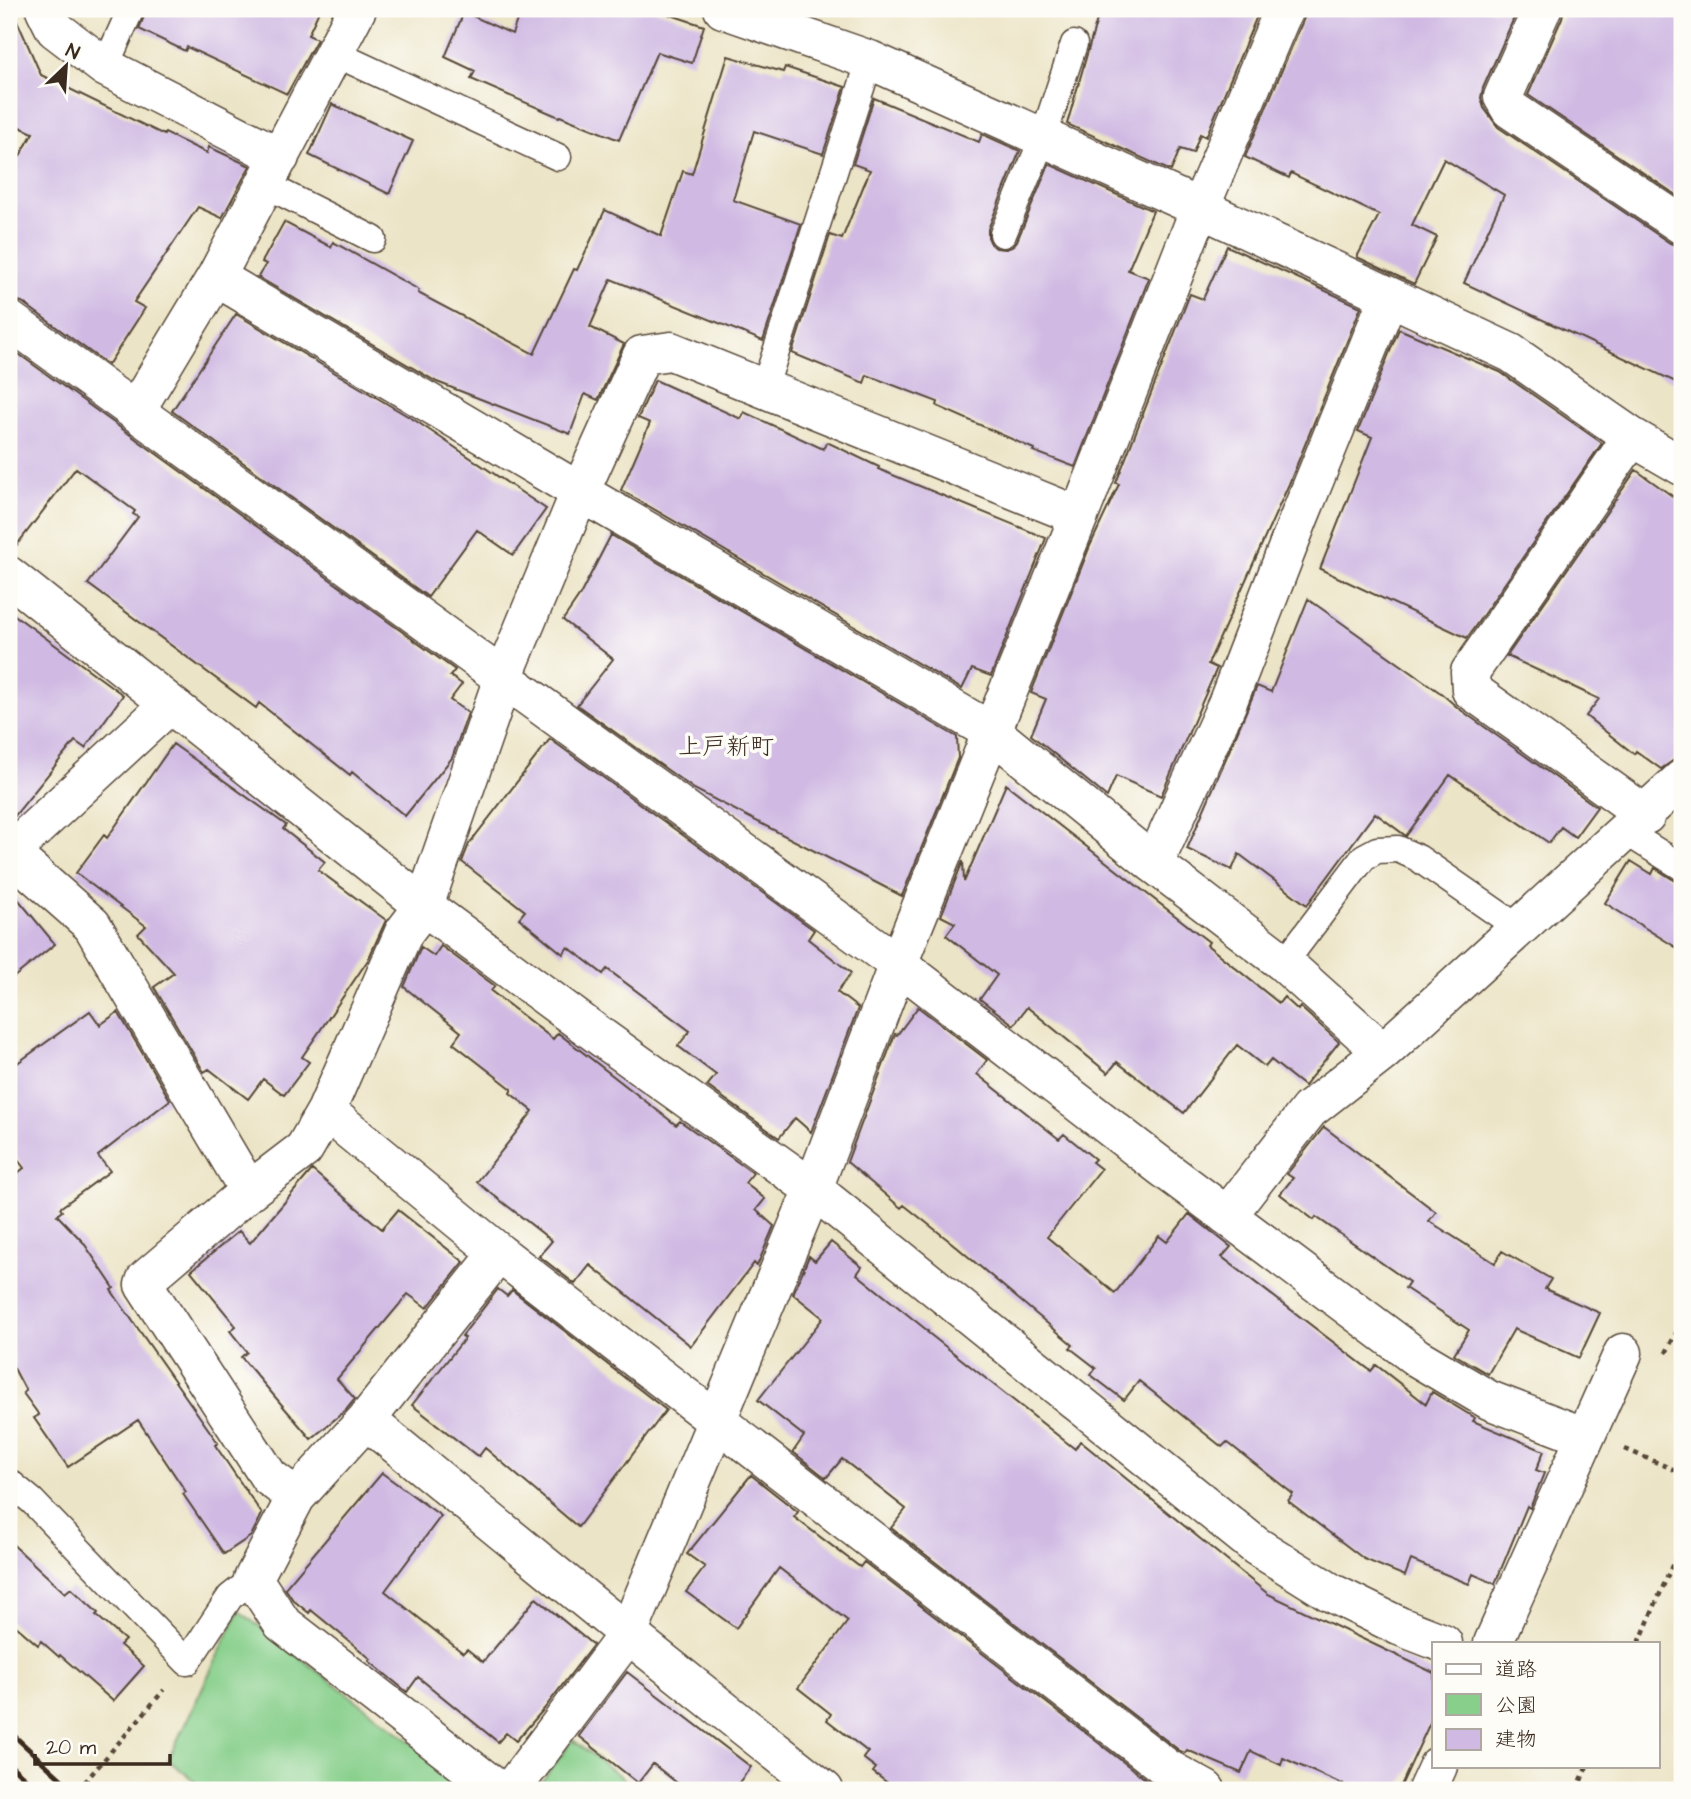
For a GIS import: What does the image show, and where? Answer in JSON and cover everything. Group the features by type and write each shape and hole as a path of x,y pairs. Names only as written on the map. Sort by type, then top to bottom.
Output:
{"street":[{"path":"45,9 55,29 105,67 272,170"},
{"path":"136,410 216,277 357,9"},
{"path":"723,9 870,60 1200,208 1511,354 1632,437 1682,466"},
{"path":"511,1790 628,1634 718,1423 813,1189 898,964 1200,208 1284,9"},
{"path":"1542,9 1503,97 1510,109 1682,225"},
{"path":"216,277 992,732 1154,864 1284,963 1383,1052"},
{"path":"1154,864 1227,704 1388,296"},
{"path":"9,320 898,964 1416,1357 1489,1400 1585,1437"},
{"path":"296,1497 269,1477 144,1285 146,1279 249,1191 304,1149 326,1111 404,932 424,906 503,678 580,492 642,355 671,351 1079,516"},
{"path":"1632,437 1470,672 1471,690 1636,823"},
{"path":"9,576 424,906 813,1189 1256,1546 1330,1592 1399,1626 1440,1642"},
{"path":"170,704 9,852 92,925 249,1191"},
{"path":"1227,1216 1309,1110 1383,1052 1682,779"},
{"path":"326,1111 499,1253 718,1423 1168,1769 1206,1790"},
{"path":"498,1790 282,1623 253,1579 296,1497 366,1420 499,1253"},
{"path":"1493,1642 1623,1353"},
{"path":"366,1420 824,1790"},
{"path":"1427,1790 1437,1768"}],"lane":[{"path":"105,67 131,9"},
{"path":"1003,234 1042,138 1074,44"},
{"path":"334,53 558,157"},
{"path":"764,389 870,60"},
{"path":"272,170 373,239"},
{"path":"1636,823 1682,867"},
{"path":"1284,963 1363,857 1377,850 1398,849 1419,858 1520,929"},
{"path":"9,1482 32,1501 187,1662 230,1597 253,1579"}],"path":[{"path":"1623,1449 1682,1473"},
{"path":"1639,1642 1682,1542"},
{"path":"78,1790 187,1662"},
{"path":"1577,1790 1586,1768"}],"green space":[{"path":"239,1611 474,1790 206,1790 168,1760"},
{"path":"573,1740 638,1790 535,1790"}],"building":[{"path":"9,9 12,9 41,75 164,135 165,133 207,153 209,147 250,166 222,218 198,207 134,302 145,308 108,365 22,302 9,299 9,175 33,133 9,122"},
{"path":"147,9 320,9 308,35 317,39 287,94 187,47 185,51 139,29"},
{"path":"521,9 653,9 704,26 692,63 657,52 619,140 471,79 475,71 445,57 464,12 512,34"},
{"path":"1100,9 1260,9 1206,137 1200,134 1193,153 1180,149 1171,171 1067,124"},
{"path":"1305,9 1518,9 1483,88 1481,98 1484,108 1498,127 1670,243 1682,247 1682,385 1464,283 1504,195 1444,159 1412,225 1437,237 1414,284 1357,257 1379,215 1291,173 1289,178 1245,157 1304,18"},
{"path":"1564,9 1682,9 1682,199 1528,95"},
{"path":"728,56 783,72 785,67 845,87 823,154 754,131 733,200 801,224 763,341 611,279 590,327 624,344 598,400 585,394 570,434 437,382 258,277 266,264 262,262 284,222 331,247 333,242 419,290 418,293 534,354 605,210 661,236 683,171 692,174"},
{"path":"874,98 979,142 982,134 1020,151 988,229 988,237 996,248 1012,247 1017,241 1049,164 1153,211 1128,270 1149,278 1075,467 1033,451 1034,449 937,406 938,402 867,375 864,383 792,353 830,235 842,239 870,170 853,164"},
{"path":"332,104 413,141 389,194 309,155"},
{"path":"1227,246 1361,307 1289,484 1208,664 1217,668 1161,796 1116,776 1107,797 1031,735 1046,699 1031,693 1090,546 1119,484 1116,483 1190,294 1203,299"},
{"path":"236,314 416,421 546,509 513,555 477,530 428,597 172,411"},
{"path":"1399,329 1500,372 1602,443 1467,638 1320,569 1372,437 1358,431"},
{"path":"9,347 455,670 450,676 462,684 450,700 468,713 452,758 405,816 352,772 350,775 259,703 256,708 88,584 138,517 133,514 135,511 76,468 9,555"},
{"path":"655,380 741,419 744,412 823,449 827,442 879,467 878,469 1046,538 991,676 972,669 962,689 621,490 650,423 638,418"},
{"path":"1636,470 1682,503 1682,758 1677,758 1661,769 1636,751 1634,754 1586,716 1599,699 1507,656"},
{"path":"611,535 957,737 958,758 902,896 694,789 577,705 613,659 563,620 580,595"},
{"path":"1308,599 1597,807 1575,837 1561,827 1549,843 1450,775 1406,836 1375,813 1307,905 1239,854 1232,870 1187,849 1257,686 1271,692"},
{"path":"9,611 123,695 85,748 75,741 9,823"},
{"path":"550,739 814,930 808,939 851,973 837,992 858,1008 811,1132 795,1118 779,1138 707,1086 716,1075 678,1046 690,1031 607,969 603,974 568,947 563,954 519,918 525,911 462,862 469,844"},
{"path":"173,744 286,825 283,829 325,862 318,870 386,920 368,960 302,1057 309,1062 284,1095 263,1079 248,1099 209,1069 204,1072 154,987 174,973 138,934 146,926 76,873 104,835 107,838"},
{"path":"1006,784 1209,942 1207,945 1279,1003 1284,997 1298,1010 1300,1007 1339,1042 1304,1086 1271,1060 1265,1067 1237,1045 1184,1113 1117,1062 1108,1073 1027,1007 1014,1025 980,999 997,975 946,935 955,923 941,916 963,861 964,882"},
{"path":"1631,861 1652,874 1655,868 1682,883 1682,951 1605,903"},
{"path":"9,888 55,944 9,981"},
{"path":"441,946 495,986 491,991 553,1039 558,1033 676,1125 680,1121 753,1173 745,1183 765,1199 756,1210 774,1226 757,1266 754,1263 691,1346 590,1265 575,1284 539,1256 552,1241 477,1182 533,1111 510,1093 512,1089 453,1043 461,1032 404,987 421,947 434,956"},
{"path":"918,1007 987,1060 977,1074 1059,1139 1064,1134 1095,1159 1092,1162 1101,1169 1047,1237 1115,1293 1159,1236 1167,1242 1189,1214 1231,1247 1222,1257 1371,1371 1376,1365 1426,1404 1432,1392 1475,1418 1473,1421 1544,1451 1536,1470 1544,1473 1530,1508 1527,1506 1495,1584 1473,1574 1469,1584 1411,1560 1405,1576 1364,1559 1288,1501 1293,1494 1227,1442 1222,1447 1139,1381 1124,1400 1091,1375 1096,1368 1070,1348 1073,1345 952,1243 904,1205 901,1208 847,1162 895,1034 897,1035"},
{"path":"90,1011 100,1025 118,1012 170,1100 98,1156 110,1171 60,1208 62,1211 57,1215 83,1242 114,1288 111,1290 218,1443 215,1445 262,1514 251,1536 224,1554 138,1420 68,1467 34,1418 39,1415 23,1393 26,1391 9,1359 9,1180 24,1168 9,1148 9,1069"},
{"path":"1324,1127 1436,1212 1429,1221 1495,1263 1502,1251 1551,1279 1545,1289 1600,1313 1579,1358 1514,1329 1488,1374 1454,1354 1469,1330 1405,1288 1409,1282 1316,1217 1314,1220 1280,1194 1293,1178 1287,1174"},
{"path":"312,1170 382,1229 398,1210 464,1262 427,1308 408,1294 337,1379 355,1399 311,1439 241,1357 247,1352 230,1331 236,1326 191,1271 239,1231 250,1243"},
{"path":"831,1242 862,1267 857,1274 927,1332 1075,1449 1080,1441 1268,1594 1432,1672 1432,1718 1399,1790 1355,1790 1283,1758 1281,1765 1251,1751 1241,1773 1187,1750 1185,1753 1180,1751 891,1528 906,1509 842,1459 826,1478 793,1452 804,1436 758,1400 823,1318 793,1294 809,1256 815,1261"},
{"path":"498,1289 507,1296 512,1290 666,1410 578,1527 485,1448 479,1456 476,1455 412,1405 465,1338 462,1336"},
{"path":"382,1473 441,1516 385,1591 463,1653 467,1649 483,1662 536,1598 593,1645 516,1741 506,1733 498,1742 418,1677 407,1692 311,1610 309,1613 293,1600 285,1588"},
{"path":"751,1475 798,1512 794,1517 860,1567 864,1562 1157,1788 897,1790 873,1772 876,1768 863,1758 868,1752 827,1720 831,1714 798,1688 848,1621 779,1568 736,1628 686,1592 705,1567 687,1554"},
{"path":"9,1541 65,1593 71,1588 98,1613 96,1615 125,1640 120,1645 144,1666 113,1701 60,1655 59,1657 41,1641 38,1645 9,1620"},
{"path":"627,1672 751,1767 733,1790 686,1790 653,1764 638,1783 579,1736"}],"railway":[{"path":"9,1731 73,1790"},
{"path":"9,1764 38,1790"}],"district":[{"name":"上戸新町","path":"726,746"}]}
